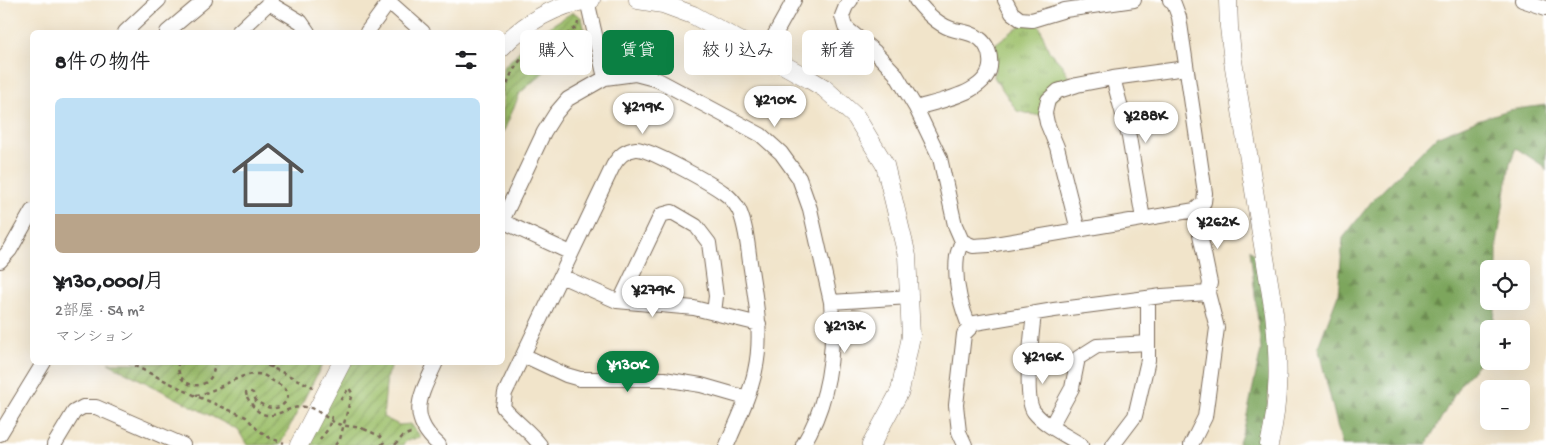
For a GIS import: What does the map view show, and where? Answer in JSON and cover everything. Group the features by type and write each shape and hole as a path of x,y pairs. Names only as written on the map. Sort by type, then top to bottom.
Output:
{"street":[{"path":"127,30 159,0"},
{"path":"169,30 206,0"},
{"path":"587,0 604,78"},
{"path":"505,44 513,36 545,14 566,6 591,0"},
{"path":"638,0 663,4 692,15 720,30"},
{"path":"777,30 794,0"},
{"path":"851,0 842,16 845,27 895,73 916,108 940,158 955,225 962,241 973,246 989,245 1195,210 1204,202 1205,193 1179,17 1173,2 1170,0"},
{"path":"916,0 928,14 940,23 953,30 968,32 982,40 990,54 991,65 988,75 969,92 916,108"},
{"path":"1005,0 1012,13 1020,19 1032,20 1065,10 1134,0"},
{"path":"1228,0 1233,61 1274,313 1278,350 1279,378 1269,445"},
{"path":"1522,0 1546,8"},
{"path":"368,30 388,1 420,30"},
{"path":"240,30 270,2 301,22 307,30"},
{"path":"1078,230 1057,147 1045,114 1048,100 1058,91 1076,85 1186,68"},
{"path":"792,70 824,88 856,117 885,166 907,256 911,336 900,391 871,445"},
{"path":"505,215 544,132 556,113 568,99 604,78 635,74 658,80 761,135 781,153 799,178 810,209 831,302 833,325 828,381 814,426 804,445"},
{"path":"1113,78 1129,137 1143,219"},
{"path":"540,445 529,431 503,407 505,394 617,159 625,152 636,149 647,151 722,192 736,205 745,230 759,324 756,368 727,445"},
{"path":"1191,445 1205,417 1217,328 1208,293 1210,283 1195,210"},
{"path":"620,301 661,215 672,212 696,226 709,243 716,296 714,313"},
{"path":"0,261 10,250 30,215"},
{"path":"505,222 571,254"},
{"path":"962,241 957,256 958,284 964,312 970,328"},
{"path":"561,276 620,301 680,306 759,324"},
{"path":"965,445 959,432 956,405 964,334 975,323 1148,298 1208,293"},
{"path":"831,302 910,297"},
{"path":"1113,445 1135,416 1148,360 1148,298"},
{"path":"1034,313 1028,381 1032,411 1081,445"},
{"path":"1051,426 1072,388 1078,358 1097,346 1148,343"},
{"path":"523,355 566,375 580,379 664,379 701,384 746,398"},
{"path":"0,434 42,365"},
{"path":"293,444 340,365"},
{"path":"435,365 419,400 419,413 423,428 439,445"},
{"path":"54,445 74,412 82,407 96,407 183,445"}],"path":[{"path":"505,89 507,82 524,56 537,47 551,44 570,32 577,27 578,19"},
{"path":"132,365 194,395 246,417 258,430 270,438 293,444"},
{"path":"178,365 180,376 188,384 194,386 205,383 213,374 214,365"},
{"path":"266,365 317,388"},
{"path":"194,395 207,394 239,378 263,375 286,390 288,397 285,404 278,408 272,408 256,401 253,393 249,391 246,393 246,397 253,408 272,416 309,407 338,424 356,426 380,436 384,444"},
{"path":"184,390 188,384"},
{"path":"316,445 328,429 335,408 349,388 352,393 340,439 335,445"},
{"path":"395,445 402,436 423,428"}],"green space":[{"path":"573,12 582,18 584,30 544,30"},
{"path":"1038,22 1049,51 1062,65 1072,82 1040,116 1017,111 994,77 995,67 991,47 1021,25"},
{"path":"520,50 520,75 541,75 520,93 505,128 505,66"},
{"path":"1546,105 1546,171 1545,167 1516,148 1510,163 1497,244 1497,260 1480,260 1480,310 1495,310 1494,320 1480,320 1480,362 1460,385 1426,445 1342,445 1318,347 1338,294 1343,238 1372,201 1436,137 1477,120 1509,110"},
{"path":"1250,249 1258,258 1272,354 1266,426 1260,445 1238,445 1244,429 1261,350"},
{"path":"112,365 322,365 280,445 247,445 238,430"},
{"path":"339,365 392,365 387,375 383,417 399,425 411,424 421,437 406,441 403,445 296,445"}]}
